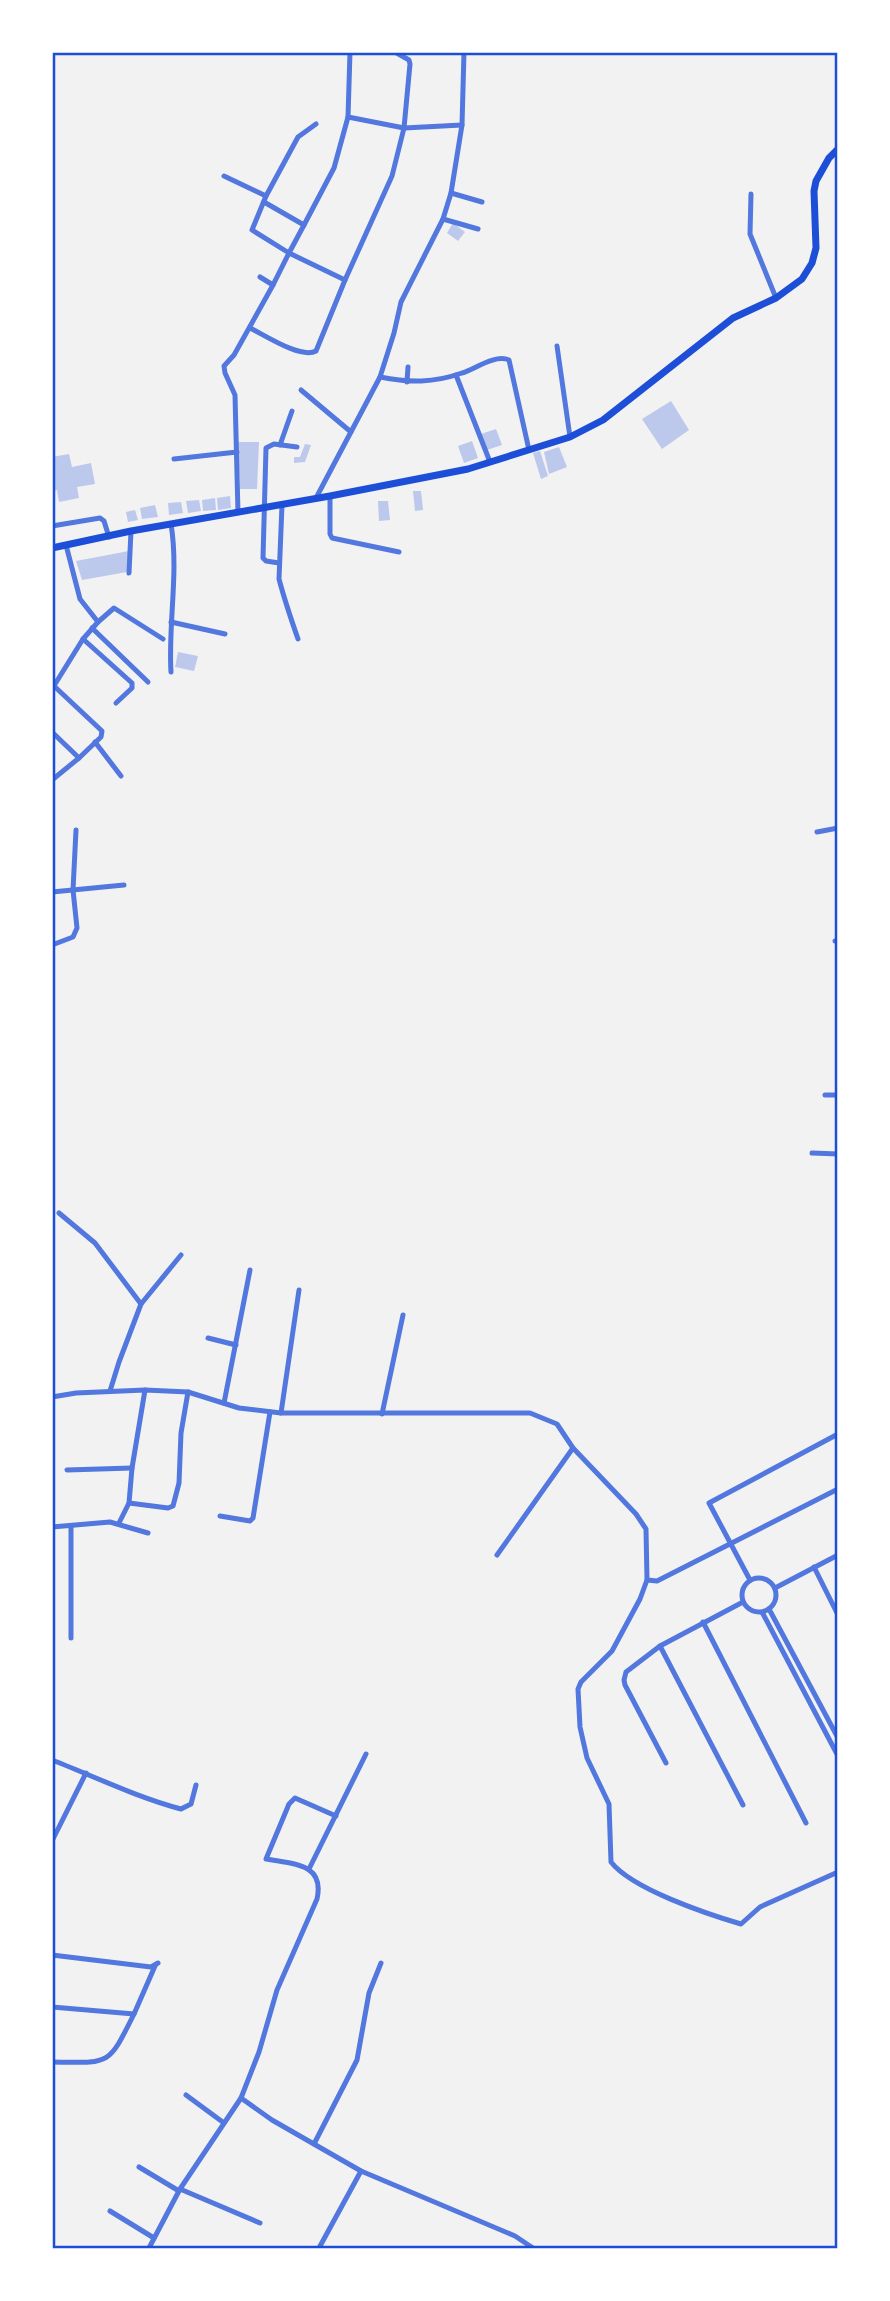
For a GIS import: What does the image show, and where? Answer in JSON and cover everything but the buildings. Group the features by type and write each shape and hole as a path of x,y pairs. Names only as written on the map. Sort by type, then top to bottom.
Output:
{"main road":[{"path":"52,548 468,469 570,437 621,408 733,318 776,298 802,279 812,263 816,248 816,180 829,158 838,149"}],"street":[{"path":"238,513 235,395 224,366 250,328 334,168 348,117 350,52"},
{"path":"250,328 294,350 314,353 392,176 404,128 410,64 409,60 395,52"},
{"path":"316,498 380,377 401,302 443,219 451,193 462,125 464,52"},
{"path":"348,117 404,128 462,125"},
{"path":"316,124 298,137 265,199 252,231 289,253 345,280"},
{"path":"224,176 304,225"},
{"path":"451,193 482,202"},
{"path":"751,194 750,234 776,298"},
{"path":"443,219 478,229"},
{"path":"260,277 273,285"},
{"path":"557,346 570,437"},
{"path":"380,377 407,382 434,380 456,375 497,359 509,360 529,450"},
{"path":"407,382 408,367"},
{"path":"456,375 490,463"},
{"path":"301,390 351,432"},
{"path":"280,445 292,411"},
{"path":"279,563 263,558 266,448 271,445 297,447"},
{"path":"174,459 237,452"},
{"path":"330,496 330,537 399,552"},
{"path":"282,505 279,579 298,639"},
{"path":"52,526 100,518 104,521 109,537"},
{"path":"171,524 174,549 171,622 164,639 171,672"},
{"path":"129,573 131,531"},
{"path":"66,545 80,599 98,622"},
{"path":"52,780 102,735 100,728 53,688 83,639 114,608 164,639"},
{"path":"171,622 225,634"},
{"path":"92,628 148,682"},
{"path":"83,639 132,683 132,688 116,703"},
{"path":"52,732 79,758"},
{"path":"95,742 121,776"},
{"path":"817,832 838,828"},
{"path":"52,945 73,937 76,928 73,890 76,830"},
{"path":"52,892 124,885"},
{"path":"825,1095 838,1095"},
{"path":"812,1153 838,1154"},
{"path":"59,1213 95,1243 141,1304"},
{"path":"110,1391 141,1304 181,1255"},
{"path":"224,1403 250,1270"},
{"path":"281,1413 299,1290"},
{"path":"382,1414 403,1315"},
{"path":"208,1338 236,1345"},
{"path":"119,1523 129,1503 145,1390"},
{"path":"52,1397 110,1391 188,1392 239,1408 281,1413 530,1413 557,1424 573,1448 645,1525 647,1537 647,1580 640,1599 612,1651 581,1682 578,1689 580,1727 587,1758 609,1804 611,1862 641,1886 741,1924 760,1908 838,1872"},
{"path":"129,1503 169,1508 173,1506 179,1483 181,1433 188,1392"},
{"path":"220,1516 250,1521 253,1518 270,1412"},
{"path":"750,1580 709,1503 838,1434"},
{"path":"497,1555 573,1448"},
{"path":"66,1470 132,1468"},
{"path":"647,1580 657,1581 838,1489"},
{"path":"52,1527 119,1523 148,1533"},
{"path":"71,1526 71,1637"},
{"path":"775,1588 838,1555"},
{"path":"814,1567 838,1615"},
{"path":"766,1579 775,1588 777,1596 769,1609 762,1612 750,1610 743,1602 743,1589 750,1580 766,1579"},
{"path":"666,1763 625,1685 626,1672 660,1646 743,1602"},
{"path":"769,1609 835,1727 838,1738"},
{"path":"762,1612 838,1756"},
{"path":"703,1622 806,1823"},
{"path":"660,1646 743,1805"},
{"path":"825,1732 835,1727"},
{"path":"309,1869 366,1754"},
{"path":"52,1760 115,1788 181,1809 191,1804 196,1786"},
{"path":"52,1841 86,1773"},
{"path":"149,2249 180,2190 241,2098 259,2052 277,1990 317,1899 319,1888 314,1872 266,1858 292,1799 336,1816"},
{"path":"52,1955 157,1965 115,2052 96,2062 52,2062"},
{"path":"314,2144 357,2060 369,1993 381,1963"},
{"path":"52,2007 134,2014"},
{"path":"186,2095 224,2123"},
{"path":"241,2098 272,2120 362,2171 523,2240 533,2249"},
{"path":"139,2167 180,2190 260,2223"},
{"path":"318,2249 362,2171"},
{"path":"110,2211 154,2238"}]}
